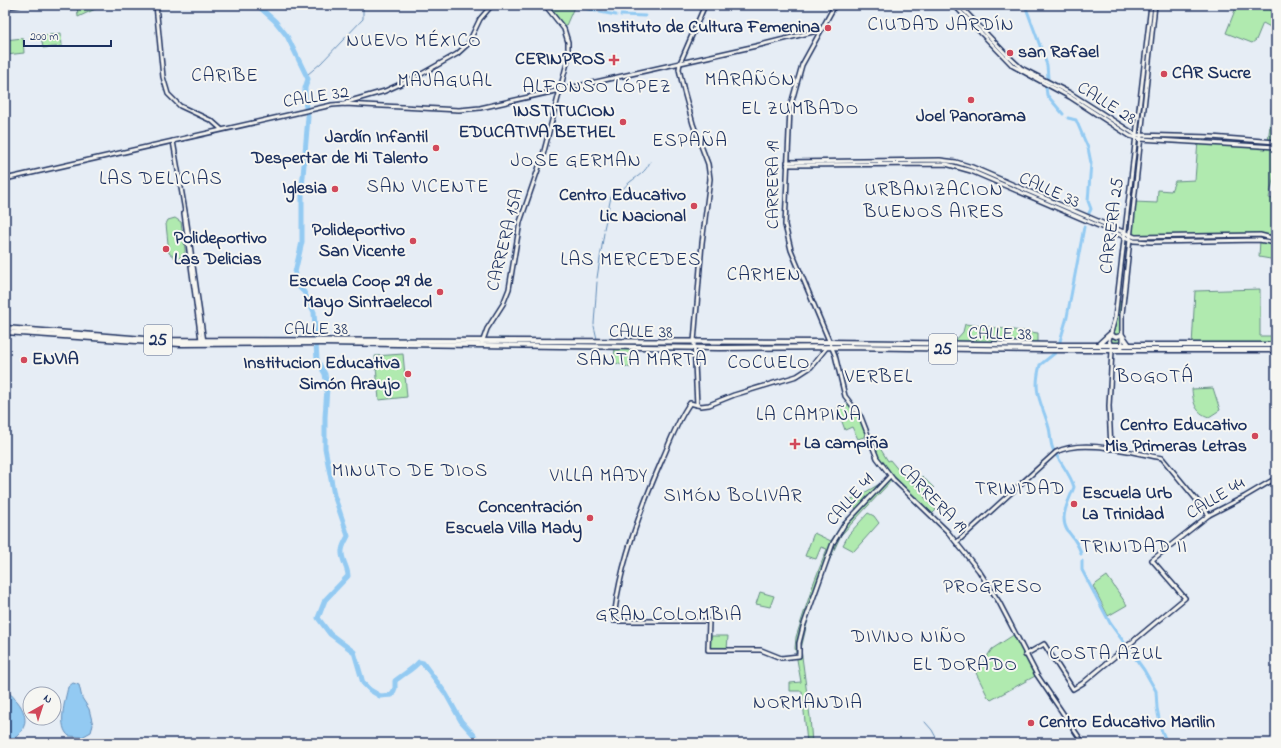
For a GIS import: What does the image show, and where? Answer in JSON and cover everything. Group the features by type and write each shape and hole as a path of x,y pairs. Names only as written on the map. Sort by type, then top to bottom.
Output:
{"highway":[{"name":"CALLE 38","path":"5,331 16,329 157,340 202,341 482,343 830,342 1062,348 1276,350"},
{"name":"CALLE 38","path":"5,331 148,343 202,341"},
{"path":"1097,345 1110,334"},
{"path":"1122,335 1129,345"},
{"name":"CALLE 38","path":"482,343 694,348 1055,347"},
{"name":"CALLE 38","path":"1062,348 1097,345 1112,348"},
{"name":"CALLE 38","path":"1122,348 1129,345 1276,346"}],"street":[{"path":"5,7 19,5"},
{"path":"156,5 160,32 163,77 171,98 185,109 212,121 221,129"},
{"path":"345,104 347,102 385,91 436,67 457,54 468,44 480,19 492,5"},
{"name":"CARRERA 15A","path":"482,343 486,329 503,304 509,289 520,222 543,154 568,59 568,48 564,29 545,5"},
{"path":"705,5 679,68 693,124 708,164 710,179 702,243 694,342 697,405 707,406 734,394 801,374 815,364 829,347"},
{"name":"CARRERA 19","path":"835,5 804,60 793,92 789,116 787,164 785,224 788,241 830,342 829,347 845,396 861,418 874,453 890,476 957,542 993,591 1036,675 1083,743"},
{"name":"CALLE 28","path":"954,5 1014,66 1136,136 1276,147"},
{"name":"CALLE 28","path":"959,5 1021,68 1070,93 1136,136"},
{"name":"CARRERA 25","path":"1111,449 1109,406 1112,348 1110,334 1115,318 1151,5"},
{"name":"CARRERA 25","path":"1122,348 1122,314 1155,5"},
{"name":"CALLE 32","path":"5,179 221,129 345,104 459,110 480,108 822,30"},
{"name":"CALLE 28","path":"1141,137 1204,137 1276,142"},
{"path":"173,141 202,341"},
{"name":"CALLE 33","path":"876,163 940,160 956,162 1130,237 1151,242 1259,240 1276,243"},
{"name":"CALLE 33","path":"787,164 876,163 939,164 956,166 1124,238 1260,235 1276,239"},
{"path":"1226,236 1226,241"},
{"path":"1110,334 1116,337 1122,335"},
{"name":"CALLE 41","path":"697,405 690,402 674,429 643,507 619,588 614,620 708,621 708,650 761,650 786,658 799,656 798,643 802,627 833,543 844,525 890,476"},
{"path":"957,542 1054,454 1059,451 1082,445 1162,458 1209,514"},
{"name":"CALLE 44","path":"1025,655 1044,644 1074,689 1126,648 1185,598 1152,560 1209,514 1244,497 1276,478"}],"green space":[{"path":"77,5 104,5 78,17"},
{"path":"545,5 575,5 564,30"},
{"path":"1237,5 1276,5 1276,30 1263,23 1256,40 1252,43 1226,33"},
{"path":"61,33 62,46 43,48 41,36"},
{"path":"23,38 24,53 6,55 5,40"},
{"path":"1276,101 1276,142 1268,142 1272,108"},
{"path":"1198,141 1276,147 1276,167 1269,198 1276,200 1276,239 1260,235 1150,238 1130,235 1134,202 1157,203 1158,190 1171,191 1175,181 1195,180"},
{"path":"175,218 181,222 185,249 185,253 179,258 175,258 169,253 166,224 168,220"},
{"path":"1260,240 1276,243 1276,260 1259,257"},
{"path":"1260,289 1260,336 1274,336 1274,311 1276,311 1276,345 1192,346 1195,291"},
{"path":"1117,301 1123,302 1122,345 1109,345"},
{"path":"965,324 1038,333 1038,345 953,343 963,332"},
{"path":"615,349 632,350 631,368 613,362"},
{"path":"403,354 407,397 379,400 375,356"},
{"path":"1213,388 1220,410 1209,417 1198,410 1193,398 1192,389"},
{"path":"851,404 861,417 867,436 858,439 852,427 845,430 837,408"},
{"path":"878,445 888,461 890,460 914,485 922,476 934,488 924,497 936,510 931,515 893,479 841,535 827,565 808,619 801,649 812,743 807,743 802,691 790,691 790,683 801,682 795,648 796,637 814,582 827,549 821,547 816,559 805,556 814,533 831,541 842,524 856,509 850,501 883,482 890,476 872,448"},
{"path":"868,513 874,516 879,523 854,551 843,545 849,534"},
{"path":"1107,576 1127,605 1108,616 1093,586"},
{"path":"760,592 774,596 770,607 756,604"},
{"path":"1015,634 1037,675 991,700 976,673 992,649"},
{"path":"708,636 728,636 727,650 708,650"}],"water":[{"path":"73,683 79,685 82,698 89,709 93,725 91,732 82,737 69,736 63,727 65,699 68,687"},
{"path":"5,691 17,701 21,707 22,726 24,726 18,735 6,743"}],"waterway":[{"path":"257,5 275,21 287,36 308,79 305,88 305,102 308,117 302,188 302,242 293,281 304,292 314,312 317,360 325,374 327,388 325,448 334,495 348,536 343,547 342,554 348,576 325,600 318,618 330,634 354,652 363,683 370,690 380,696 392,695 395,688 395,681 419,662 423,663 446,694 461,721 479,743"},
{"path":"307,75 321,63 363,19 363,10 366,5"},
{"path":"1025,5 1047,65 1048,78"},
{"path":"577,6 596,11"},
{"path":"600,12 616,15"},
{"path":"621,15 645,16"},
{"path":"1046,87 1047,95 1063,114"},
{"path":"1068,118 1076,120 1088,148 1091,163 1088,201 1091,209 1089,213"},
{"path":"604,229 611,197 642,174 650,162"},
{"path":"1081,554 1074,538 1067,530 1064,519 1064,514 1074,487 1070,477 1052,447 1049,428 1037,391 1037,383 1040,365 1055,353 1058,348 1067,317 1084,227"},
{"path":"597,278 604,233"},
{"path":"594,324 597,282"},
{"path":"594,326 597,339"},
{"path":"1082,561 1082,570 1110,623 1144,670 1156,691 1157,708 1161,729 1167,743"},
{"path":"925,722 932,730 939,743"}],"place":[{"name":"Instituto de Cultura Femenina","path":"828,28"},
{"name":"san Rafael","path":"1010,53"},
{"name":"CERINPROS","path":"614,60"},
{"name":"CAR Sucre","path":"1164,74"},
{"name":"Joel Panorama","path":"971,100"},
{"name":"INSTITUCION EDUCATIVA BETHEL","path":"623,122"},
{"name":"Jardín Infantil Despertar de Mi Talento","path":"436,148"},
{"name":"Iglesia","path":"335,189"},
{"name":"Centro Educativo Lic Nacional","path":"694,206"},
{"name":"Polideportivo San Vicente","path":"413,241"},
{"name":"Polideportivo Las Delicias","path":"166,249"},
{"name":"Escuela Coop 29 de Mayo Sintraelecol","path":"440,292"},
{"name":"ENVIA","path":"24,360"},
{"name":"Institucion Educativa Simón Araujo","path":"408,374"},
{"name":"Centro Educativo Mis Primeras Letras","path":"1255,436"},
{"name":"La campiña","path":"795,444"},
{"name":"Escuela Urb La Trinidad","path":"1074,504"},
{"name":"Concentración Escuela Villa Mady","path":"590,518"},
{"name":"Centro Educativo Marilin","path":"1031,723"}],"district":[{"name":"CIUDAD JARDÍN","path":"941,25"},
{"name":"NUEVO MÉXICO","path":"414,41"},
{"name":"CARIBE","path":"225,76"},
{"name":"MARAÑÓN","path":"750,80"},
{"name":"MAJAGUAL","path":"445,81"},
{"name":"ALFONSO LÓPEZ","path":"597,87"},
{"name":"EL ZUMBADO","path":"800,109"},
{"name":"ESPAÑA","path":"690,141"},
{"name":"JOSE GERMAN","path":"576,161"},
{"name":"LAS DELICIAS","path":"161,179"},
{"name":"SAN VICENTE","path":"428,187"},
{"name":"URBANIZACION BUENOS AIRES","path":"934,201"},
{"name":"LAS MERCEDES","path":"631,260"},
{"name":"CARMEN","path":"764,275"},
{"name":"SANTA MARTA","path":"642,360"},
{"name":"COCUELO","path":"769,363"},
{"name":"VERBEL","path":"879,377"},
{"name":"BOGOTÁ","path":"1155,377"},
{"name":"LA CAMPIÑA","path":"809,415"},
{"name":"MINUTO DE DIOS","path":"410,471"},
{"name":"VILLA MADY","path":"599,476"},
{"name":"TRINIDAD","path":"1020,489"},
{"name":"SIMÓN BOLIVAR","path":"733,496"},
{"name":"TRINIDAD II","path":"1134,547"},
{"name":"PROGRESO","path":"993,587"},
{"name":"GRAN COLOMBIA","path":"669,615"},
{"name":"DIVINO NIÑO","path":"909,637"},
{"name":"COSTA AZUL","path":"1106,654"},
{"name":"EL DORADO","path":"965,665"},
{"name":"NORMANDIA","path":"808,703"}]}
